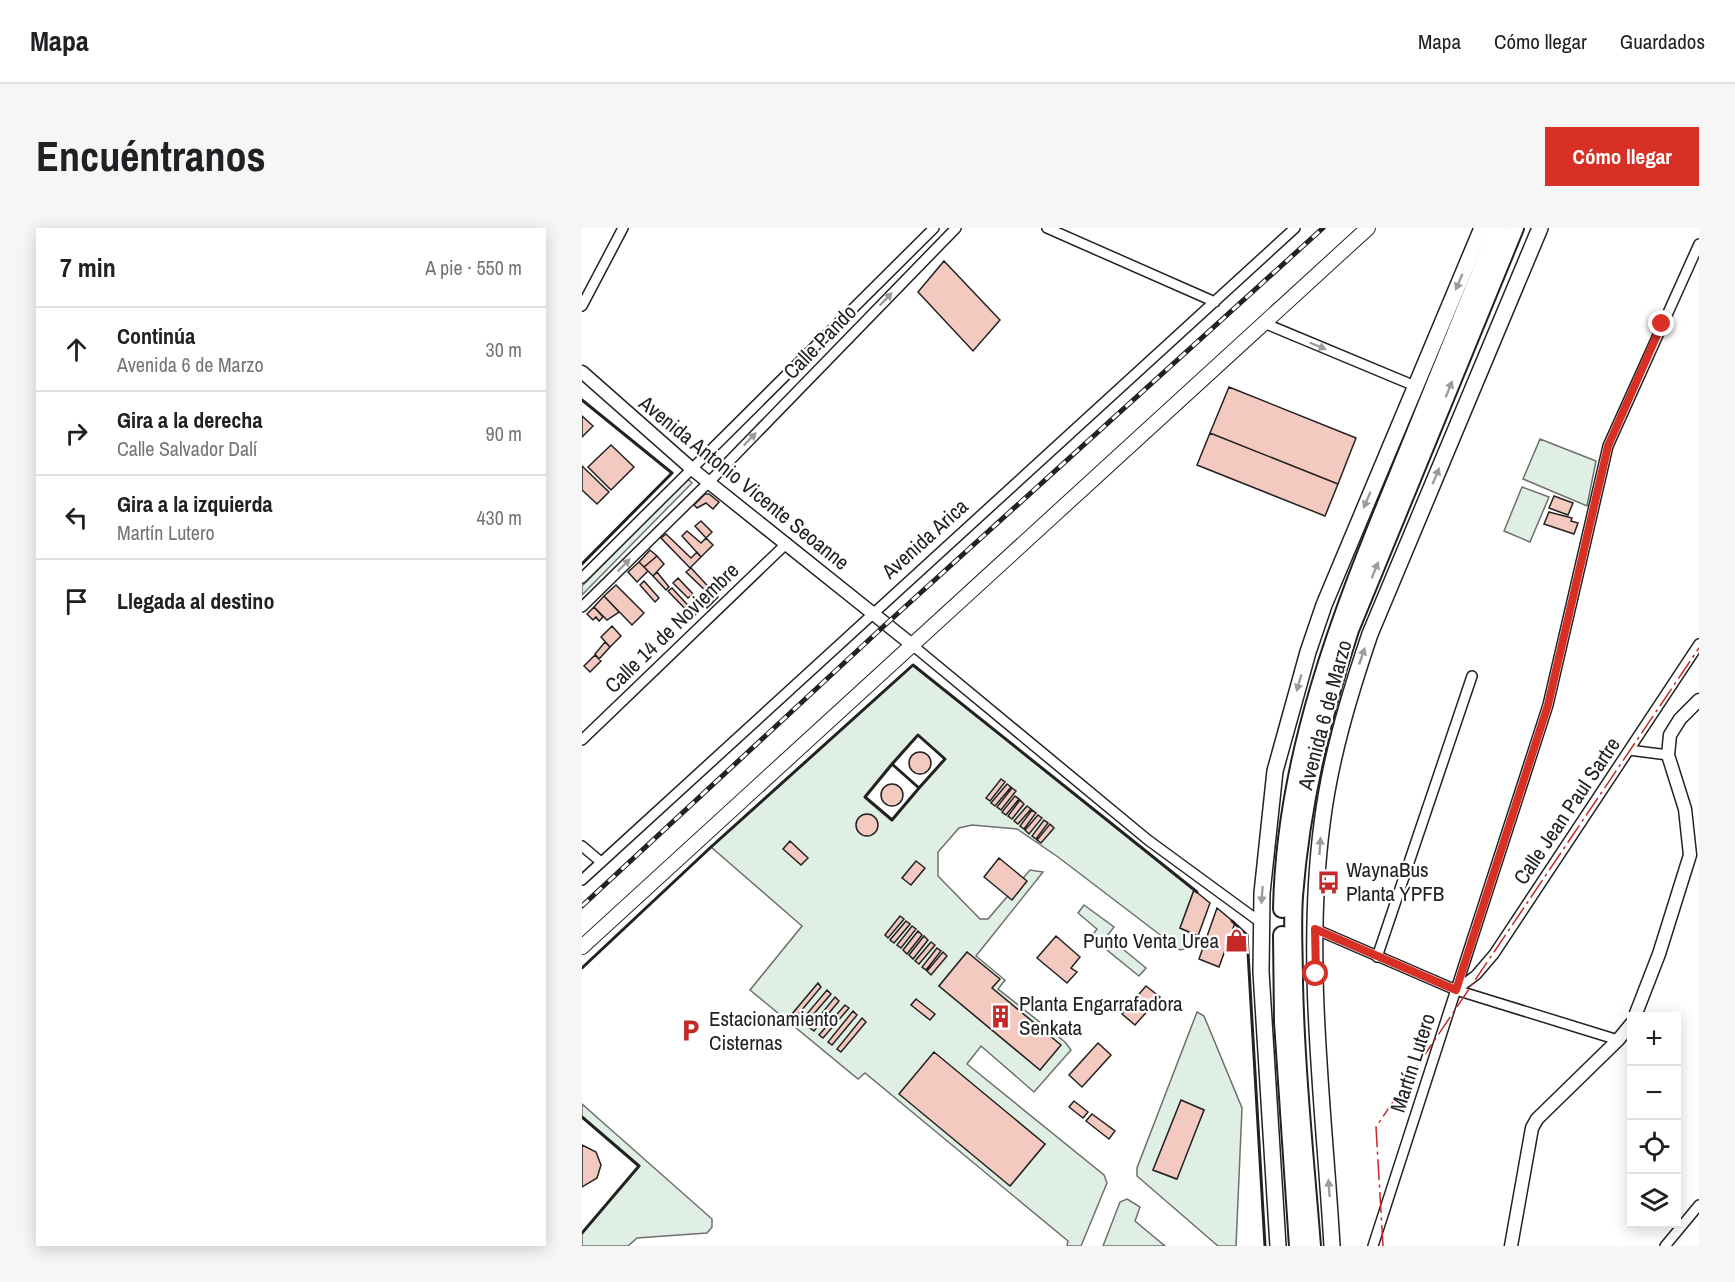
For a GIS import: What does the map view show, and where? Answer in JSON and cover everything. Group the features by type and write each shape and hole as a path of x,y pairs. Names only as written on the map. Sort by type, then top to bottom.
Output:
{"highway":[{"name":"Avenida 6 de Marzo","path":"1298,1246 1283,1022 1282,943 1286,845 1299,763 1319,679 1344,610 1498,228"},
{"name":"Avenida 6 de Marzo","path":"1312,1246 1295,1021 1293,928 1295,885 1311,770 1332,686 1350,630 1515,228"}],"main road":[{"path":"582,947 1368,228"},
{"name":"Avenida 6 de Marzo","path":"1278,1246 1260,922 1275,771 1297,690 1324,605 1482,228"},
{"name":"Avenida 6 de Marzo","path":"1332,1246 1315,929 1322,823 1351,690 1370,634 1540,228"}],"street":[{"path":"582,306 623,228"},
{"name":"Calle Pando","path":"582,578 934,228"},
{"name":"Calle Pando","path":"582,607 710,481 956,228"},
{"path":"1047,228 1215,302"},
{"name":"Avenida Arica","path":"582,880 1295,228"},
{"name":"Martín Lutero","path":"1373,1246 1548,705 1608,446 1699,244"},
{"path":"1264,323 1415,386"},
{"name":"Avenida Antonio Vicente Seoanne","path":"582,372 692,469 710,481 911,644"},
{"name":"Calle 14 de Noviembre","path":"582,740 787,543"},
{"path":"911,644 1148,840 1260,922"},
{"name":"Calle Jean Paul Sartre","path":"1456,990 1476,975 1494,954 1699,644"},
{"path":"1377,957 1472,676"},
{"path":"1637,1012 1659,954 1690,855 1685,809 1668,755 1670,735 1680,719 1699,700"},
{"path":"1629,750 1668,755"},
{"path":"582,846 601,862"},
{"path":"1315,929 1456,990 1618,1040"},
{"path":"1511,1246 1532,1128 1537,1119 1627,1029"},
{"path":"1665,1246 1699,1205"}],"green space":[{"path":"1540,439 1596,461 1587,506 1523,479"},
{"path":"688,479 692,483 582,595 582,586"},
{"path":"1522,487 1549,497 1530,542 1504,531"},
{"path":"913,665 1194,890 1180,928 1198,936 1188,948 1180,950 1058,857 1017,829 972,825 959,828 938,852 938,876 980,919 988,919 1030,870 1043,872 976,956 1005,980 998,989 1065,1042 1071,1050 1034,1092 981,1046 967,1064 1104,1175 1107,1183 1081,1246 1067,1246 1068,1241 865,1073 858,1079 750,990 802,926 711,847","holes":["918,735 945,759 892,819 865,797","967,952 999,979 992,988 1060,1045 1040,1070 939,986","934,1053 1045,1144 1010,1185"]},
{"path":"1084,905 1114,927 1107,936 1146,968 1139,976 1091,937 1097,929 1078,913"},
{"path":"1197,1012 1204,1016 1242,1108 1236,1246 1218,1246 1137,1176 1137,1168","holes":["1181,1101 1204,1110 1176,1179 1153,1170"]},
{"path":"582,1104 712,1219 712,1227 707,1233 637,1238 628,1246 582,1246 582,1233 639,1166 582,1117"},
{"path":"1127,1199 1140,1207 1135,1221 1165,1246 1103,1246 1120,1202"}],"building":[{"path":"944,261 1000,320 973,351 918,292"},
{"path":"1229,387 1356,438 1338,484 1210,433"},
{"path":"582,416 593,426 582,437"},
{"path":"1210,433 1338,484 1325,516 1197,465"},
{"path":"611,445 634,467 611,490 588,467"},
{"path":"582,466 609,492 597,504 582,490"},
{"path":"705,494 709,494 719,502 713,509 706,503 697,508 694,505"},
{"path":"1554,496 1573,503 1568,515 1549,508"},
{"path":"1549,512 1572,518 1571,521 1578,523 1574,534 1544,524"},
{"path":"701,521 712,532 706,538 695,526"},
{"path":"687,531 701,543 706,538 713,545 701,557 682,536"},
{"path":"666,534 691,558 697,552 701,557 690,568 661,538"},
{"path":"650,550 657,556 644,567 639,562"},
{"path":"657,556 664,564 653,576 644,567"},
{"path":"639,562 648,571 637,582 628,572"},
{"path":"691,568 718,597 707,608 701,602 709,594 686,572"},
{"path":"657,572 669,587 666,590 653,576"},
{"path":"678,578 693,594 688,598 673,583"},
{"path":"644,581 659,598 655,602 640,585"},
{"path":"616,585 644,613 632,625 604,596"},
{"path":"672,588 696,614 693,617 668,591"},
{"path":"604,596 619,612 607,620 594,607"},
{"path":"594,607 603,617 599,621 596,617 593,620 587,614"},
{"path":"612,626 621,636 610,647 601,637"},
{"path":"605,642 610,647 599,659 595,654"},
{"path":"595,655 601,661 590,672 584,666"},
{"path":"920,752 928,755 931,763 928,771 920,774 912,771 909,763 912,755"},
{"path":"1001,779 1005,782 990,801 986,798"},
{"path":"892,784 900,787 903,795 900,803 892,806 884,803 881,795 884,787"},
{"path":"1007,784 1011,787 995,806 991,803"},
{"path":"1012,788 1016,791 1001,810 997,807"},
{"path":"1015,796 1019,799 1006,815 1002,812"},
{"path":"1020,800 1024,804 1012,819 1008,816"},
{"path":"1027,806 1031,809 1018,824 1014,821"},
{"path":"1032,810 1036,813 1024,829 1020,826"},
{"path":"867,814 875,817 878,825 875,833 867,836 859,833 856,825 859,817"},
{"path":"1038,815 1042,818 1029,834 1025,830"},
{"path":"1044,820 1048,823 1036,839 1032,836"},
{"path":"1050,824 1054,828 1041,843 1037,840"},
{"path":"790,841 808,858 801,865 783,849"},
{"path":"999,858 1027,881 1012,900 984,877"},
{"path":"916,861 925,868 911,885 902,878"},
{"path":"1194,890 1210,903 1198,936 1180,928"},
{"path":"1217,908 1235,923 1219,967 1199,959"},
{"path":"900,916 904,919 888,938 885,935"},
{"path":"906,921 910,924 894,943 890,940"},
{"path":"912,926 916,929 901,948 897,945"},
{"path":"918,931 922,935 907,954 903,950"},
{"path":"924,936 928,940 913,959 909,955"},
{"path":"1056,936 1080,957 1071,968 1077,972 1067,983 1037,958"},
{"path":"931,942 935,945 919,964 915,961"},
{"path":"937,948 941,951 926,970 922,967"},
{"path":"943,952 947,956 931,975 927,971"},
{"name":"Planta Engarrafadora Senkata","path":"967,952 1000,979 992,988 1061,1045 1040,1070 939,986"},
{"path":"818,983 821,987 796,1017 792,1014"},
{"path":"1146,986 1160,997 1135,1025 1122,1014"},
{"path":"827,990 831,994 805,1024 801,1021"},
{"path":"835,997 839,1001 814,1031 810,1028"},
{"path":"916,999 935,1014 930,1020 911,1005"},
{"path":"845,1005 849,1008 823,1038 819,1035"},
{"path":"853,1011 857,1015 832,1045 828,1042"},
{"path":"862,1018 866,1022 841,1052 837,1049"},
{"path":"1098,1043 1111,1055 1082,1087 1069,1075"},
{"path":"934,1052 1045,1144 1010,1186 899,1094"},
{"path":"1181,1100 1204,1110 1177,1179 1153,1170"},
{"path":"1074,1101 1088,1112 1083,1118 1069,1107"},
{"path":"1092,1114 1115,1131 1109,1139 1086,1121"},
{"path":"582,1145 596,1152 601,1165 597,1178 582,1187"}],"railway":[{"path":"582,906 885,625 1323,228"}],"wall":[{"path":"582,400 672,473 582,564"},
{"path":"582,968 711,847 913,665 1197,892"},
{"path":"918,735 945,759 919,788 892,764 918,735"},
{"path":"892,764 919,788 892,820 865,797 892,764"},
{"path":"1232,921 1247,935 1265,1246"},
{"path":"582,1117 639,1166 582,1233"}],"power":[{"path":"1383,1246 1376,1127 1699,648"}],"place":[{"name":"WaynaBus Planta YPFB","path":"1328,882"},
{"name":"Punto Venta Urea","path":"1237,941"},
{"name":"Planta Engarrafadora Senkata","path":"1001,1016"},
{"name":"Estacionamiento Cisternas","path":"691,1031"}],"route":[{"path":"1316,974 1315,929 1456,990 1548,705 1608,446 1628,396 1662,324"}]}
